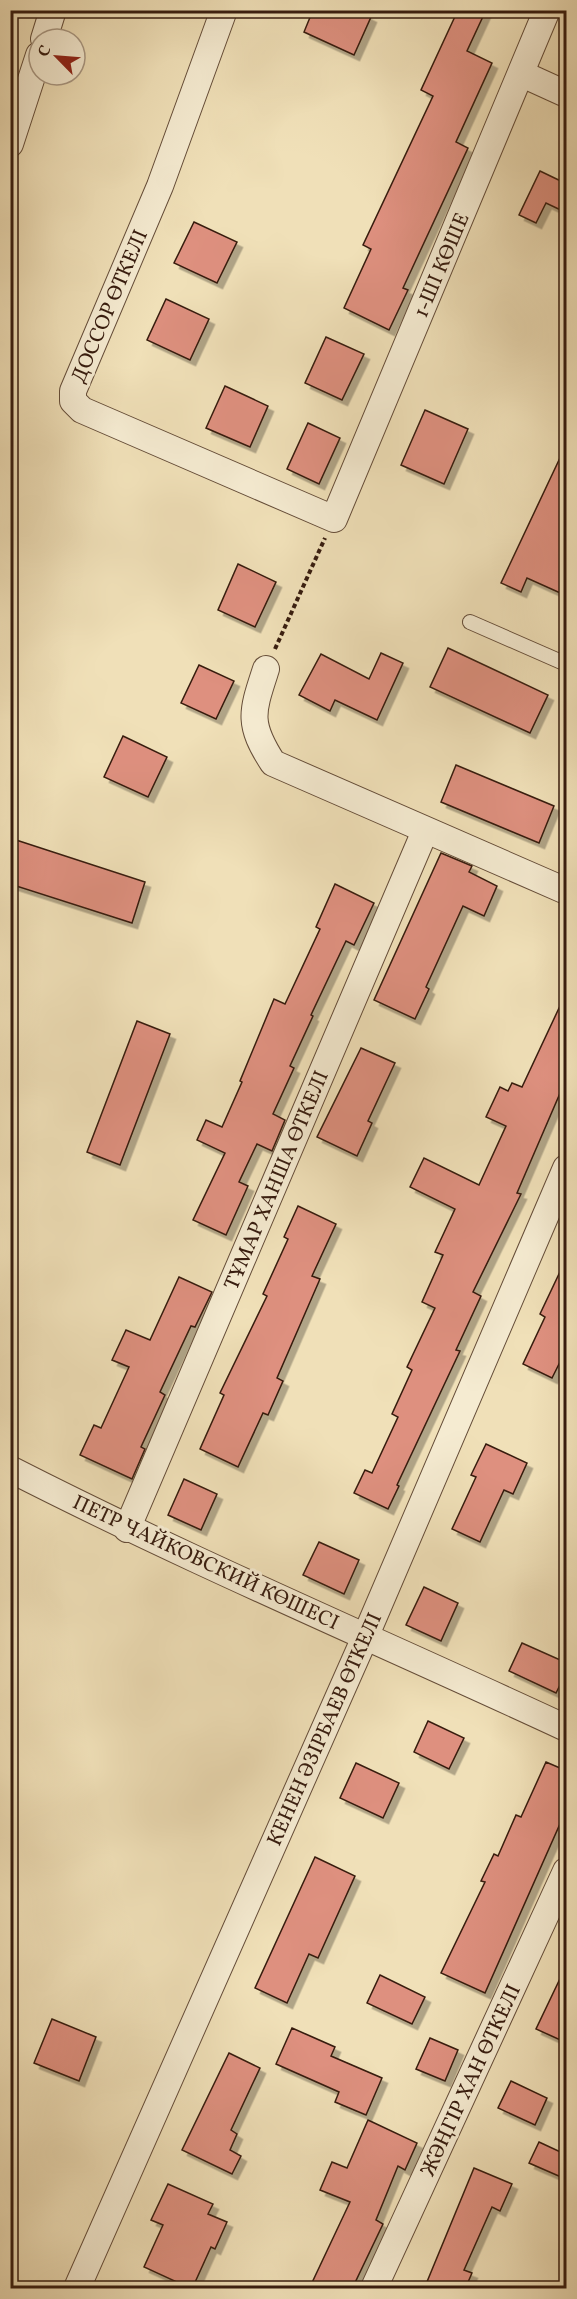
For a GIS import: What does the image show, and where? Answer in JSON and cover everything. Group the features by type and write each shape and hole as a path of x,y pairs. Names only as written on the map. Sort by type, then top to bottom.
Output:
{"street":[{"path":"48,27 53,10"},
{"name":"ДОССОР ӨТКЕЛІ","path":"224,10 160,186 73,390 73,401 82,410 334,519"},
{"name":"1-ШІ КӨШЕ","path":"334,519 547,10"},
{"path":"522,74 567,94"},
{"path":"10,144 29,87"},
{"path":"266,669 253,707 257,738 273,763 567,891"},
{"name":"ТҰМАР ХАНША ӨТКЕЛІ","path":"127,1529 425,831"},
{"name":"КЕНЕН ӘЗІРБАЕВ ӨТКЕЛІ","path":"77,2289 366,1635 567,1168"},
{"name":"ПЕТР ЧАЙКОВСКИЙ КӨШЕСІ","path":"10,1469 127,1529 366,1635 567,1728"},
{"name":"ЖӘҢГІР ХАН ӨТКЕЛІ","path":"374,2289 567,1871"}],"lane":[{"path":"470,622 567,664"}],"path":[{"path":"266,669 334,519"}],"building":[{"path":"313,10 357,10 371,17 354,55 304,32"},
{"path":"458,10 486,10 467,51 492,63 456,142 468,148 403,288 408,290 389,330 344,308 371,249 363,245 433,96 421,90"},
{"path":"540,171 567,184 567,213 546,203 536,223 519,215"},
{"path":"194,222 237,242 217,283 174,263"},
{"path":"166,299 209,319 190,360 147,340"},
{"path":"326,337 364,354 342,400 305,383"},
{"path":"225,386 268,406 250,447 206,428"},
{"path":"425,410 468,429 444,484 401,465"},
{"path":"308,423 340,438 319,484 287,469"},
{"path":"567,443 567,596 527,578 521,592 501,583"},
{"path":"238,564 276,582 255,627 218,610"},
{"path":"448,648 548,695 530,733 430,687"},
{"path":"381,653 403,663 377,720 335,700 330,711 299,695 321,654 369,679"},
{"path":"199,665 234,681 216,719 181,703"},
{"path":"123,736 167,757 148,797 104,777"},
{"path":"456,765 554,806 539,843 441,802"},
{"path":"10,838 145,882 132,923 10,884"},
{"path":"441,853 472,866 469,872 497,886 484,916 463,906 426,987 429,989 415,1019 374,1000"},
{"path":"335,884 374,903 354,945 346,941 311,1015 313,1016 290,1066 294,1068 273,1114 285,1120 272,1151 257,1144 239,1182 248,1186 226,1235 193,1220 225,1153 197,1140 206,1120 222,1127 274,999 285,1004 320,929 316,927"},
{"path":"567,991 567,1077 517,1193 521,1194 473,1292 481,1296 456,1350 460,1351 388,1509 354,1493 365,1470 372,1473 398,1417 392,1414 412,1370 407,1367 435,1308 422,1302 443,1255 435,1252 455,1209 410,1187 424,1158 479,1185 506,1126 486,1117 500,1087 508,1091 512,1083 522,1087"},
{"path":"137,1021 170,1034 120,1165 87,1152"},
{"path":"361,1048 395,1063 368,1121 372,1123 357,1156 317,1137"},
{"path":"298,1206 336,1224 312,1276 320,1279 277,1378 283,1381 268,1415 263,1413 238,1467 200,1449 224,1395 220,1393 267,1296 263,1294 288,1239 284,1237"},
{"path":"567,1257 567,1348 552,1378 523,1364 545,1317 540,1314"},
{"path":"179,1277 212,1292 195,1327 191,1326 160,1392 165,1395 141,1447 145,1449 132,1479 80,1455 94,1425 101,1428 129,1367 112,1360 126,1330 150,1340"},
{"path":"486,1444 527,1463 513,1494 504,1490 480,1542 452,1529 476,1477 471,1475"},
{"path":"184,1479 217,1494 201,1530 168,1515"},
{"path":"319,1542 359,1560 344,1594 303,1575"},
{"path":"424,1587 458,1603 441,1641 406,1625"},
{"path":"522,1643 567,1663 567,1671 556,1693 509,1671"},
{"path":"428,1721 464,1738 449,1769 414,1752"},
{"path":"546,1762 567,1771 567,1808 485,1993 441,1973 485,1882 481,1881 494,1854 498,1856 516,1815 521,1817"},
{"path":"356,1763 399,1783 383,1818 340,1798"},
{"path":"315,1857 355,1876 318,1958 309,1954 287,2003 255,1988"},
{"path":"567,1964 567,2043 536,2029"},
{"path":"380,1975 425,1997 412,2024 367,2003"},
{"path":"52,2019 96,2037 79,2081 34,2063"},
{"path":"292,2028 335,2047 331,2056 382,2078 366,2115 335,2102 339,2092 276,2064"},
{"path":"430,2038 458,2050 445,2081 416,2069"},
{"path":"229,2053 260,2068 231,2130 237,2134 230,2150 241,2156 232,2174 182,2150"},
{"path":"511,2081 547,2098 535,2125 498,2108"},
{"path":"368,2120 417,2143 405,2170 398,2166 376,2220 383,2224 352,2289 309,2289 350,2202 320,2190 332,2162 347,2168"},
{"path":"539,2142 567,2155 567,2165 561,2177 529,2163"},
{"path":"474,2168 512,2184 500,2211 492,2207 464,2270 472,2273 465,2289 424,2289"},
{"path":"168,2184 213,2204 208,2214 227,2222 215,2249 211,2247 192,2289 144,2267 163,2225 151,2220"}]}
